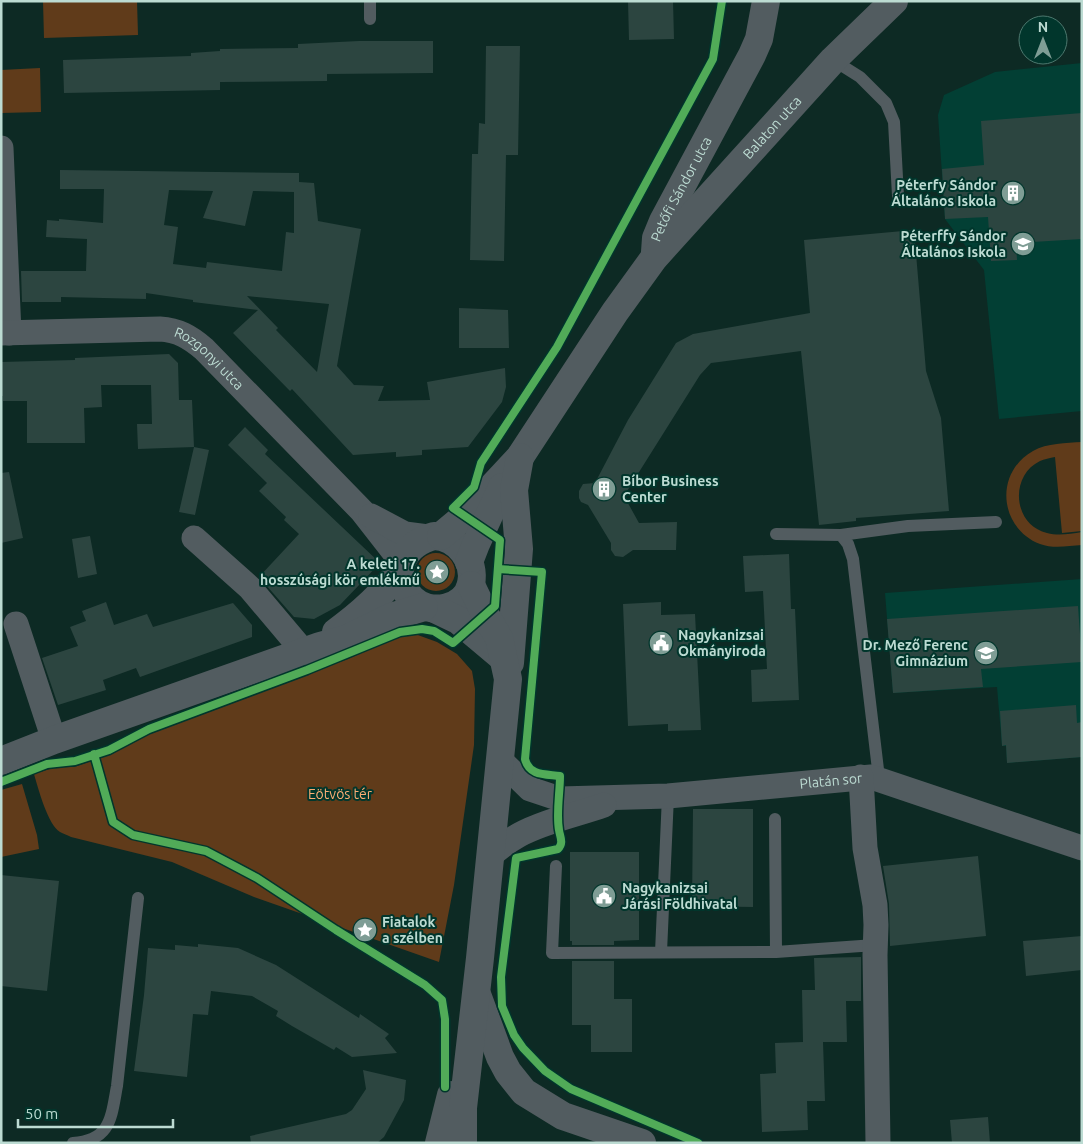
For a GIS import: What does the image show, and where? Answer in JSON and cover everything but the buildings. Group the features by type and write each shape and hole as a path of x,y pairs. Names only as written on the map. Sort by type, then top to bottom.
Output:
{"street":[{"name":"Petőfi Sándor utca","path":"470,574 476,544 516,462 615,312 654,258 656,238 663,221 759,39 766,1"},
{"name":"Balaton utca","path":"654,258 833,60 894,1"},
{"path":"1,148 5,333"},
{"name":"Rozgonyi utca","path":"5,333 160,329 181,333 204,348 362,511 394,552 400,568"},
{"name":"Petőfi Sándor utca","path":"434,537 465,516 516,462"},
{"path":"463,1143 463,1108 500,760 506,669 520,549 514,490 516,462"},
{"name":"Rozgonyi utca","path":"362,511 405,534 434,537"},
{"path":"312,649 353,620 378,597 400,568 405,554 410,547 434,537 457,544 464,551 470,574 485,614 499,638 506,669"},
{"path":"194,538 250,588 312,649"},
{"path":"400,568 406,591 417,603 458,620 506,669"},
{"path":"1,761 54,740 312,649 346,639 391,617 453,605 460,600 470,574"},
{"path":"16,624 54,740"},
{"name":"Platán sor","path":"500,760 530,789 560,799 668,796 870,778 1082,848"},
{"path":"870,778 864,848 875,905 878,1143"},
{"name":"Platán sor","path":"490,856 511,840 537,827 628,798"},
{"path":"439,1143 476,991"},
{"path":"476,991 500,1057 508,1072 524,1092 563,1116 642,1143"}],"lane":[{"path":"370,1 370,19"},
{"path":"833,60 860,77 886,103 894,122 898,196"},
{"path":"776,534 841,535 908,526 996,522"},
{"path":"841,535 848,544 853,559 870,778"},
{"path":"661,952 668,796"},
{"path":"775,819 776,952"},
{"path":"556,866 552,953 776,952 875,945"},
{"path":"72,1143 96,1138 109,1124 118,1086 138,898"}],"shaded area":[{"name":"Péterffy Sándor Általános Iskola","path":"1082,63 1082,411 999,419 984,270 945,219 938,115 944,95 995,72"},
{"name":"Dr. Mező Ferenc Gimnázium","path":"1082,579 1082,757 1007,763 1006,746 1002,746 997,687 893,693 885,593"}],"green space":[{"path":"43,1 137,1 138,35 44,38"},
{"path":"40,68 41,112 1,113 1,70"},
{"path":"1082,442 1082,531 1062,533 1055,457 1040,461 1030,468 1023,477 1019,500 1027,520 1036,528 1051,534 1082,532 1082,545 1045,546 1026,536 1016,526 1009,513 1006,500 1007,486 1012,473 1020,461 1038,448"},
{"path":"436,553 449,559 455,572 449,585 436,591 423,585 417,572 423,559"},
{"name":"Eötvös tér","path":"415,634 437,642 457,654 472,671 475,689 474,745 454,885 439,962 254,897 172,862 71,837 61,833 51,822 34,774 56,767 74,767 114,753 125,744 173,722 348,659 396,637"},
{"path":"22,784 37,835 39,849 1,857 1,790"}],"cycle path":[{"path":"1,782 47,764 75,761 109,750 149,729 307,670 400,632 422,629 434,631 453,643 495,606 500,540 453,508 474,487 481,463 557,347 713,59 722,1"},
{"path":"498,569 542,572 525,759 530,769 538,773 560,776 558,817 561,842 558,849 516,858 501,977 502,1006 514,1035 523,1048 545,1071 571,1089 698,1143"},
{"path":"94,754 113,822 133,835 206,851 257,878 425,985 442,1000 445,1019 445,1087"}],"place":[{"name":"Péterfy Sándor Általános Iskola","path":"1013,193"},
{"name":"Péterffy Sándor Általános Iskola","path":"1023,244"},
{"name":"Bíbor Business Center","path":"604,489"},
{"name":"A keleti 17. hosszúsági kör emlékmű","path":"437,572"},
{"name":"Nagykanizsai Okmányiroda","path":"661,643"},
{"name":"Dr. Mező Ferenc Gimnázium","path":"986,653"},
{"name":"Nagykanizsai Járási Földhivatal","path":"604,896"},
{"name":"Fiatalok a szélben","path":"365,930"}]}
